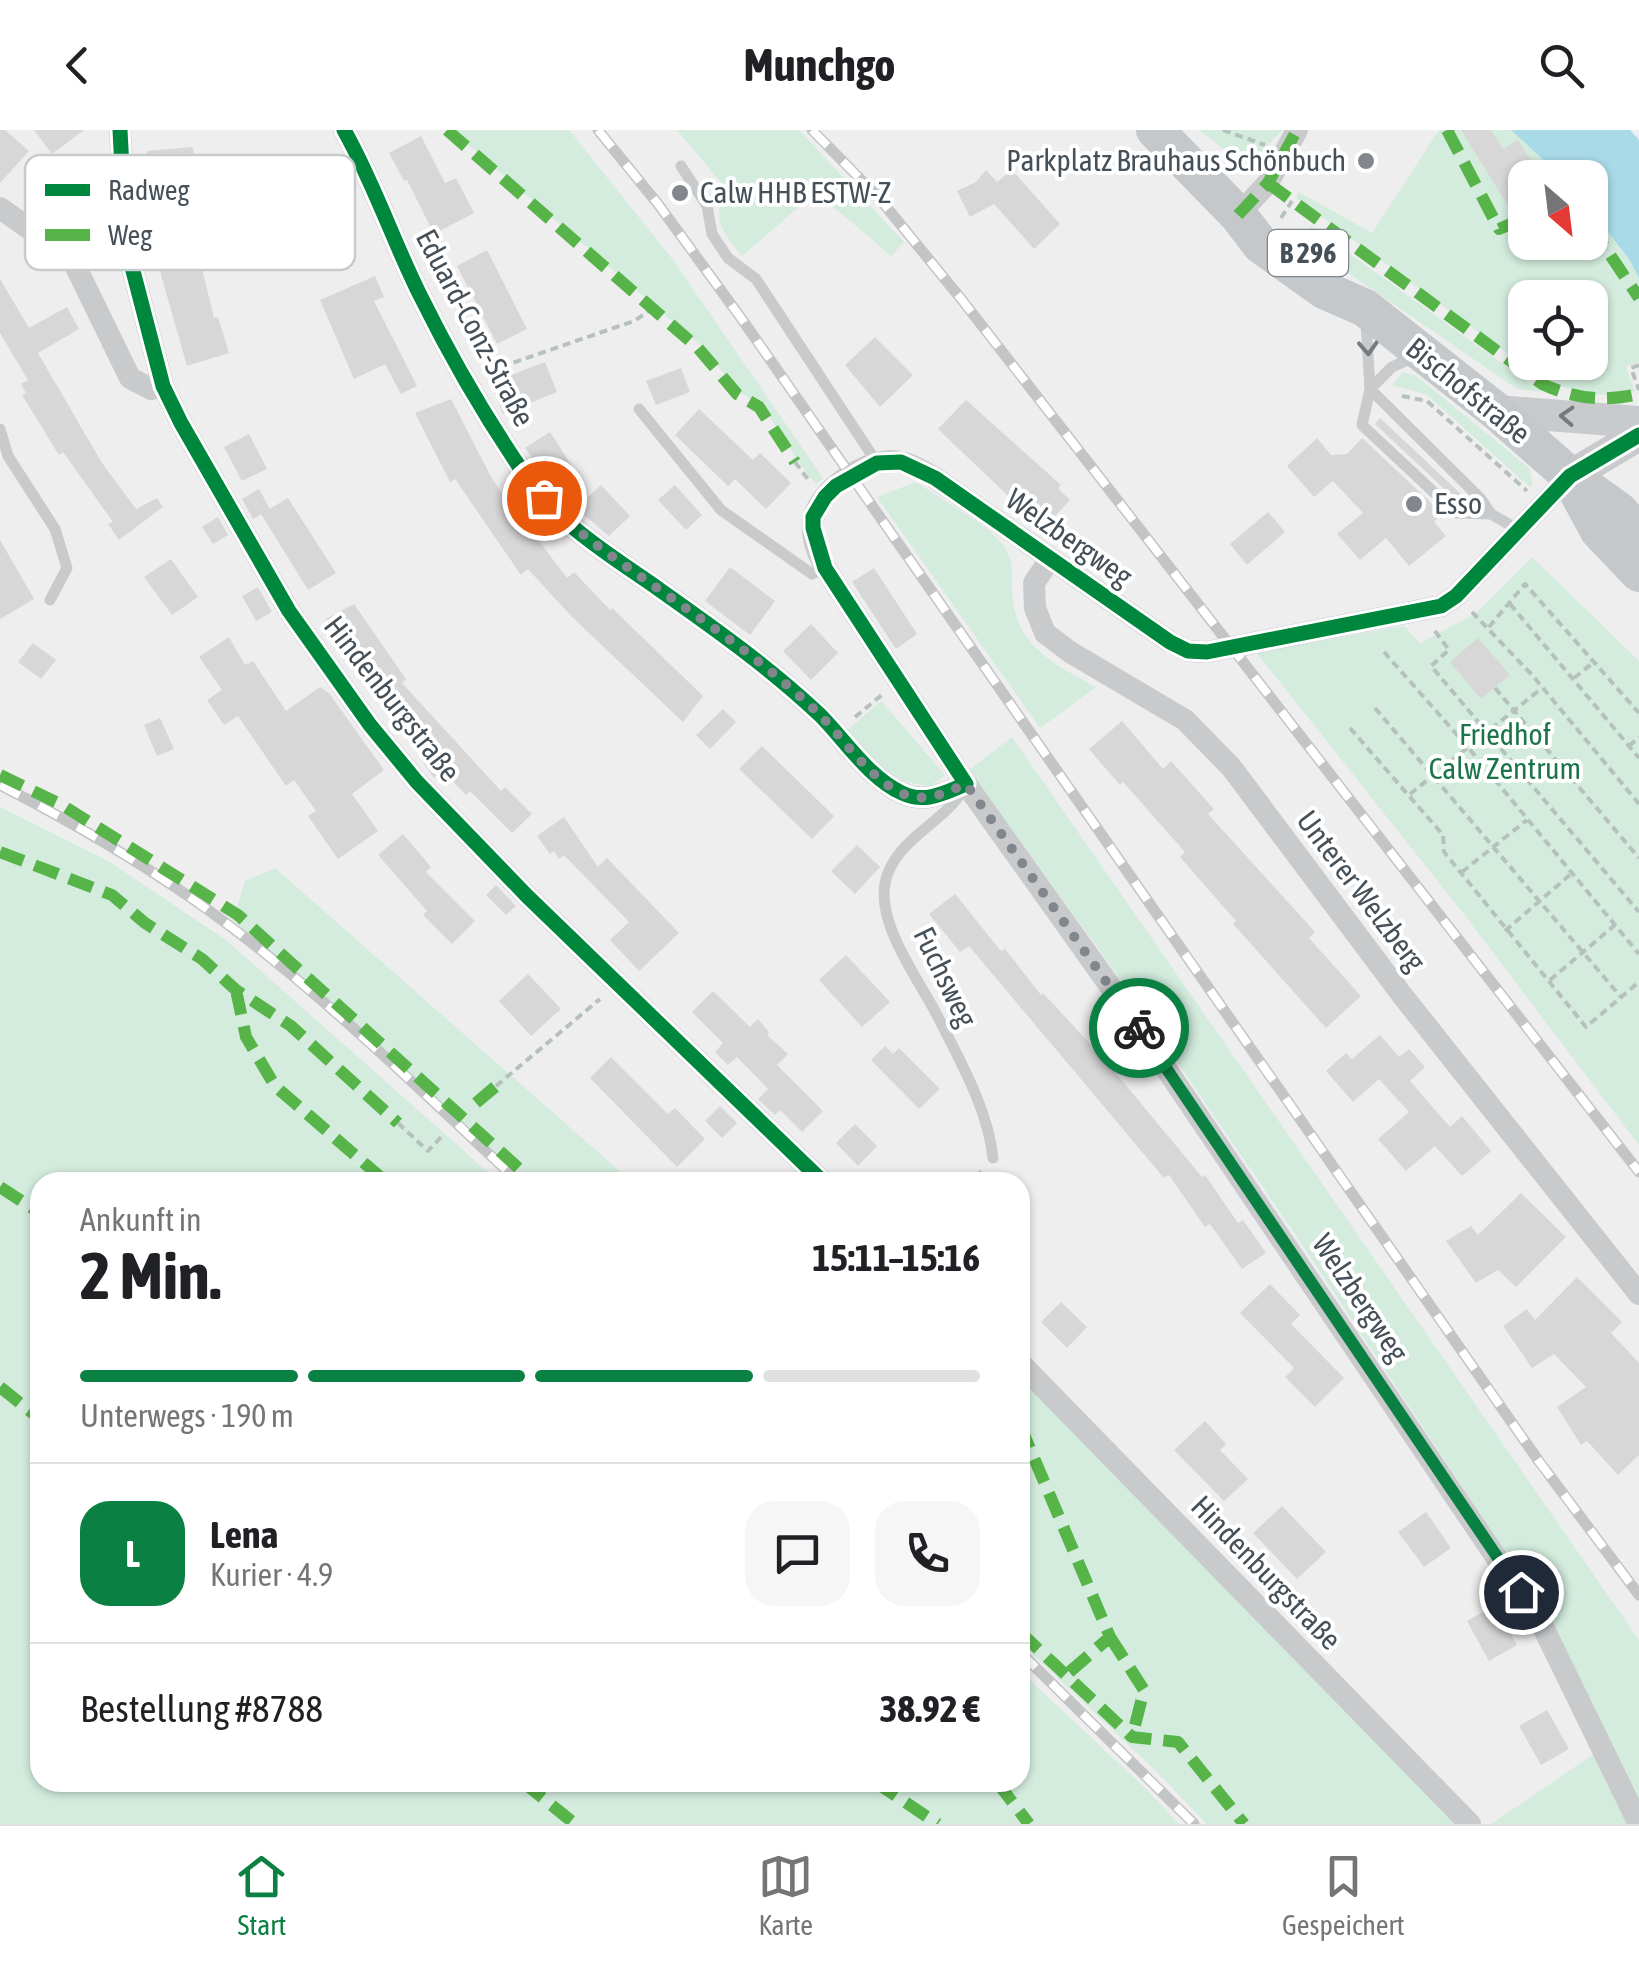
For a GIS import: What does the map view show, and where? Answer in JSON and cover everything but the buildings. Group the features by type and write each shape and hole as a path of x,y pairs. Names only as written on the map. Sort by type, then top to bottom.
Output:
{"main road":[{"name":"Bischofstraße","path":"1155,130 1238,215 1261,245 1288,268 1364,308 1496,411 1570,476 1619,511 1639,533"},
{"name":"Bischofstraße","path":"1570,476 1599,530 1639,573"}],"street":[{"name":"Hindenburgstraße","path":"120,130 121,155"},
{"name":"Eduard-Conz-Straße","path":"344,130 364,165 418,293 466,382 530,482 558,514 751,654 881,779 902,794 928,799 966,784"},
{"path":"1238,215 1268,183 1297,130"},
{"path":"0,208 25,223"},
{"path":"77,270 130,378 151,389 164,386"},
{"name":"Hindenburgstraße","path":"133,270 164,386 181,423 289,611 370,725 417,782 486,853 813,1172"},
{"path":"1496,411 1639,422"},
{"path":"1570,476 1639,435"},
{"name":"Welzbergweg","path":"1570,476 1456,596 1441,606 1207,652 1188,652 1170,642 936,478 901,462 877,463 836,486 818,507 813,528 825,568 966,784 1115,994 1542,1625 1639,1824"},
{"name":"Unterer Welzberg","path":"1050,559 1034,583 1035,608 1045,633 1184,720 1231,767 1402,995 1639,1294"},
{"name":"Hindenburgstraße","path":"1030,1373 1470,1824"}],"lane":[{"path":"681,166 708,206 712,234 728,258 756,279 877,463"},
{"path":"1364,308 1370,389 1362,426 1456,513 1490,514"},
{"path":"1370,389 1392,367 1422,353"},
{"path":"1370,389 1480,498 1490,514 1517,530"},
{"path":"639,410 721,510 812,574 825,568"},
{"path":"0,429 8,456 55,529 67,568 50,600"},
{"name":"Fuchsweg","path":"966,784 954,806 906,843 886,875 884,904 899,946 937,1015 990,1131 993,1158"}],"path":[{"path":"1223,130 1269,146 1282,158"},
{"path":"474,376 634,321 652,309"},
{"path":"1639,364 1631,368 1639,390"},
{"path":"1370,389 1427,401 1542,505"},
{"path":"795,462 810,482"},
{"path":"1488,628 1525,584 1639,713"},
{"path":"1510,604 1639,758"},
{"path":"1475,614 1639,804"},
{"path":"1438,636 1449,650 1431,666 1639,912"},
{"path":"1384,652 1468,746 1639,954"},
{"path":"1574,678 1596,661"},
{"path":"836,732 891,688"},
{"path":"1495,688 1639,858"},
{"path":"1410,794 1542,688"},
{"path":"1374,708 1621,997"},
{"path":"1350,728 1443,835 1444,852 1586,1027 1639,982"},
{"path":"1629,746 1639,737"},
{"path":"1462,872 1527,820"},
{"path":"1505,930 1572,873"},
{"path":"1549,981 1615,925"},
{"path":"496,1086 619,983"},
{"path":"398,1124 428,1150 444,1134"}],"green space":[{"path":"451,130 569,130 673,260 823,478 817,484 807,474 762,405 739,392 701,346"},
{"path":"677,130 799,130 904,242 891,256 816,192 742,256 719,217 725,187"},
{"path":"1199,130 1282,130 1247,168"},
{"path":"1439,130 1511,130 1544,160 1508,160 1508,260 1608,260 1608,232 1630,259 1639,278 1639,362 1626,367 1635,391 1594,394 1549,380 1608,380 1608,280 1508,280 1508,354 1296,198 1299,192 1372,233"},
{"path":"1311,226 1508,368 1508,380 1525,380 1542,392 1517,389 1302,241"},
{"path":"1402,373 1415,375 1529,468 1533,484 1530,487 1427,395 1392,385"},
{"path":"916,482 997,538 1011,561 1014,608 1028,638 1051,660 1096,687 1040,728 877,497"},
{"name":"Friedhof Calw Zentrum","path":"1532,557 1639,661 1639,1145 1463,913 1256,652 1404,626 1420,643 1475,614"},
{"path":"881,701 945,775 931,786 892,775 873,762 845,732"},
{"path":"1012,737 1639,1640 1639,1824 1491,1824 1594,1754 1551,1620 1126,987 969,770"},
{"path":"0,807 108,861 226,940 488,1172 30,1172 30,1792 1030,1792 1030,1680 1179,1824 0,1824"},
{"path":"275,868 621,1172 517,1172 233,920 245,881"},
{"path":"1030,1357 1480,1824 1207,1824 1030,1651"}],"water":[{"path":"1511,130 1630,130 1639,140 1639,278 1608,232 1608,160 1544,160"}],"railway":[{"path":"598,130 741,318 1538,1460 1639,1595"},
{"path":"812,130 879,198 962,300 1639,1172"},
{"path":"0,785 125,855 240,934 363,1037 508,1172"},
{"path":"1030,1662 1194,1824"}],"marked path":[{"path":"447,130 698,348 737,394 759,407 795,462"},
{"path":"1238,215 1268,183 1297,130"},
{"path":"1447,130 1499,229 1508,225"},
{"path":"1268,183 1542,384 1590,398 1639,394"},
{"path":"1608,252 1639,298"},
{"path":"0,775 62,805 238,915 523,1172"},
{"path":"0,852 112,895 145,923 202,959 236,990 291,1026 398,1123"},
{"path":"236,990 246,1037 275,1086 374,1172"},
{"path":"476,1103 496,1086"},
{"path":"0,1187 30,1206"},
{"path":"0,1387 30,1411"},
{"path":"1030,1449 1110,1637 1066,1675"},
{"path":"1110,1637 1144,1690 1132,1737"},
{"path":"1030,1641 1132,1737 1178,1742 1244,1824"},
{"path":"535,1792 575,1824"},
{"path":"890,1792 938,1824"},
{"path":"1005,1792 1029,1824"}],"cycle path":[{"path":"120,130 121,155"},
{"path":"344,130 444,342 539,494 585,537 780,680 820,715 879,778 910,796 934,796 966,784 825,568 813,528 813,517 825,497 836,486 877,463 901,462 935,478 1170,642 1188,651 1207,652 1441,606 1456,596 1570,476 1639,435"},
{"path":"133,270 163,386 181,423 289,611 370,725 417,782 527,896 813,1172"}],"way so far":[{"path":"544,498 604,551 751,654 820,715 881,779 902,794 928,799 966,784 1139,1028"}],"place":[{"name":"Parkplatz Brauhaus Schönbuch","path":"1366,161"},
{"name":"Calw HHB ESTW-Z","path":"680,193"},
{"name":"Esso","path":"1414,504"}],"route":[{"path":"1139,1028 1521,1592"}]}
